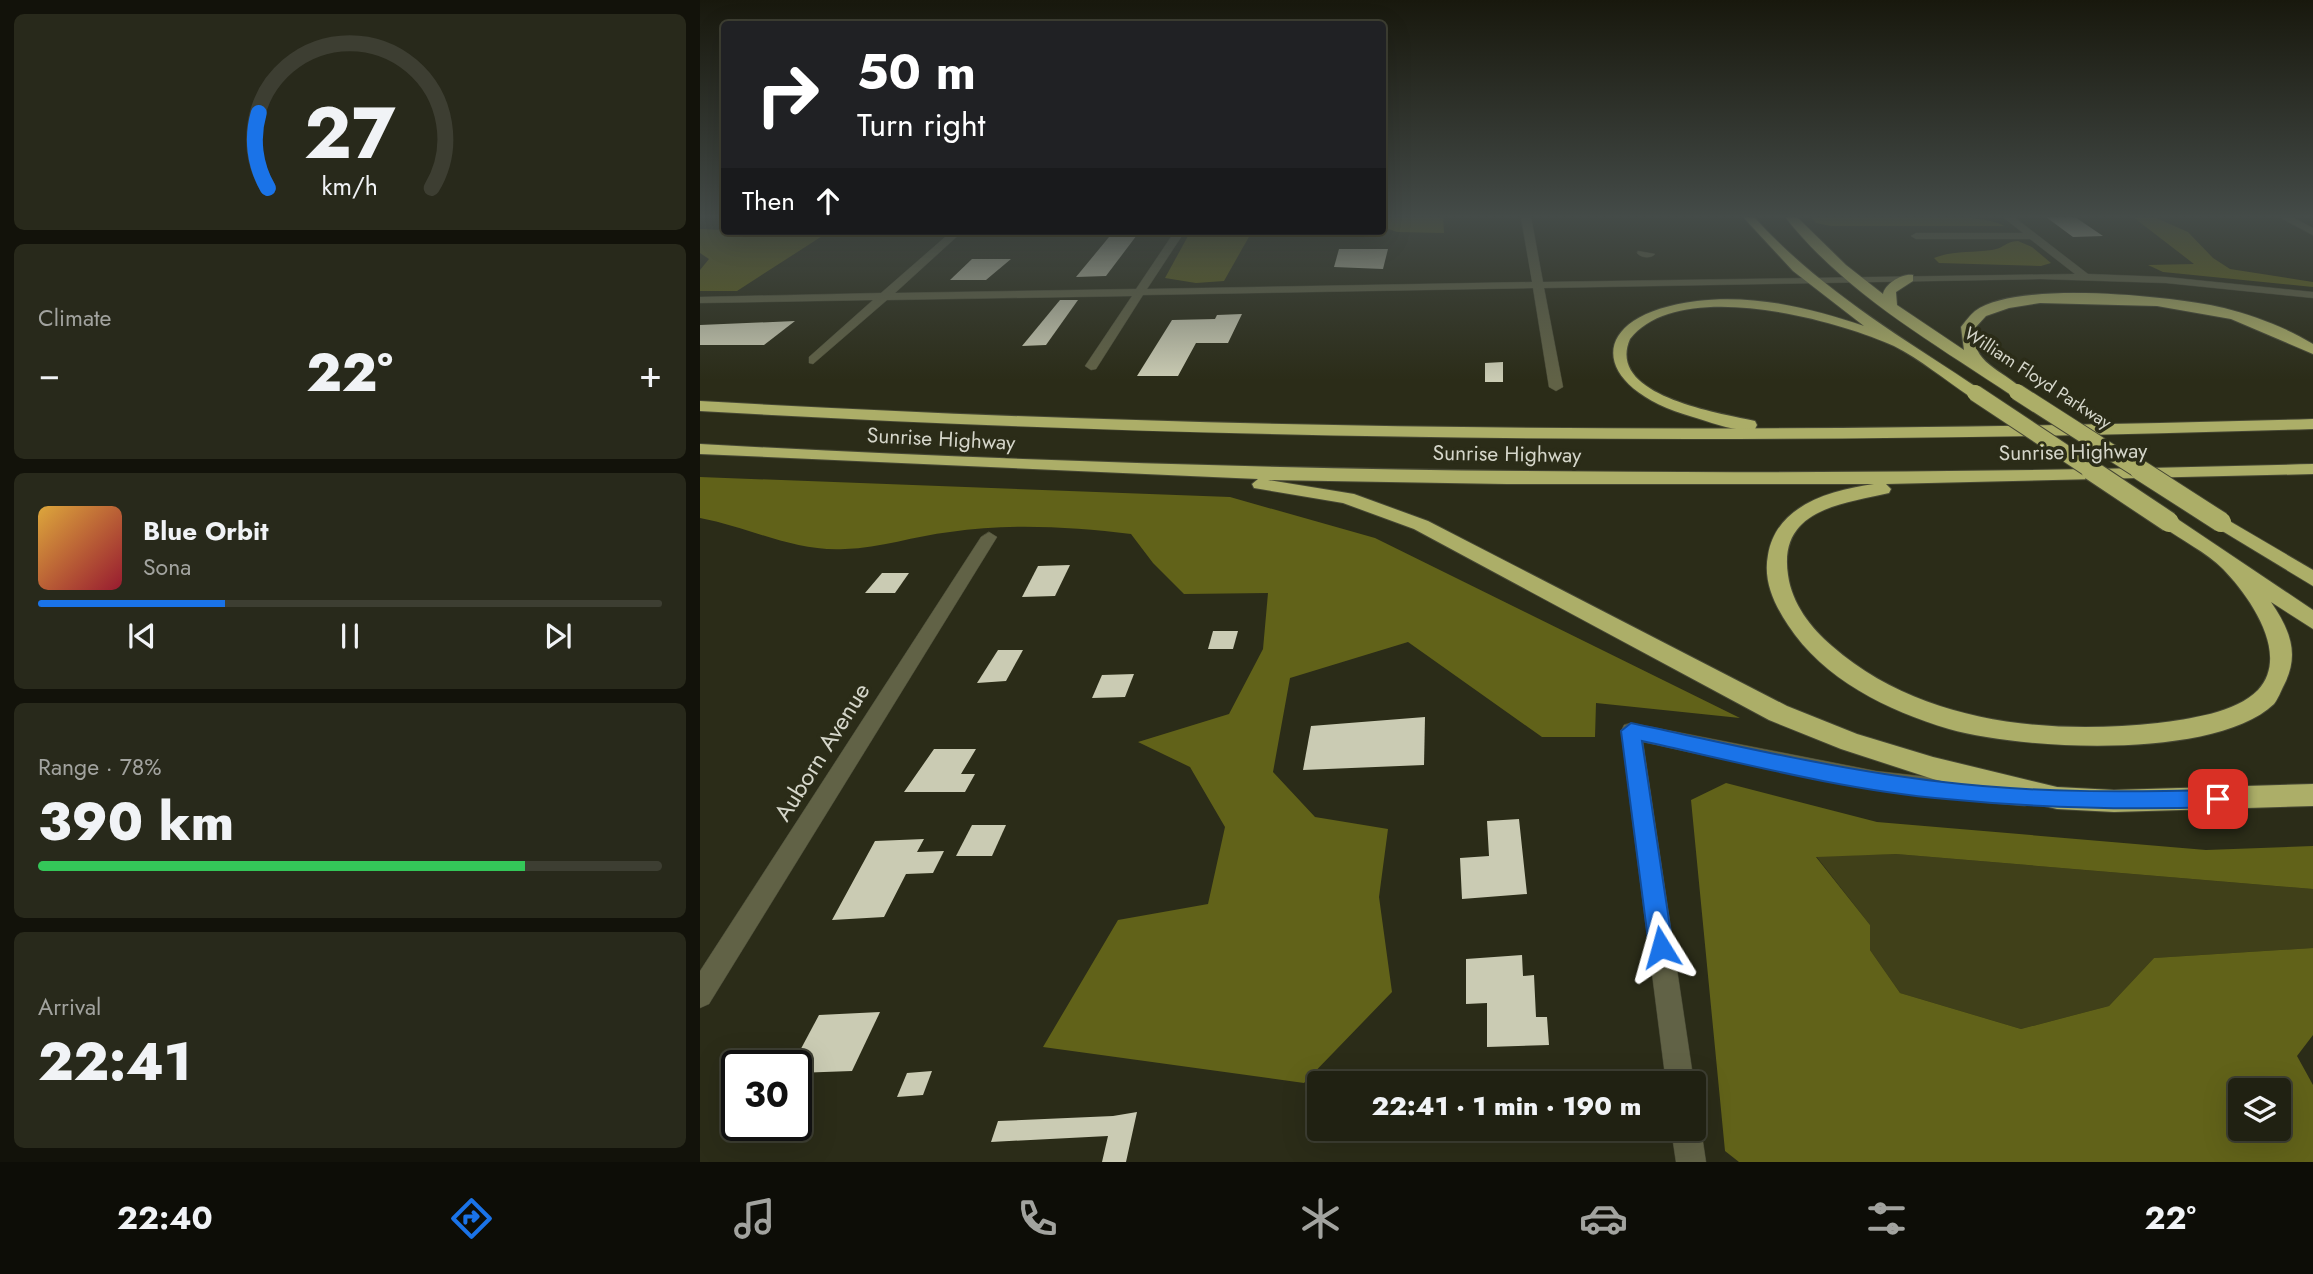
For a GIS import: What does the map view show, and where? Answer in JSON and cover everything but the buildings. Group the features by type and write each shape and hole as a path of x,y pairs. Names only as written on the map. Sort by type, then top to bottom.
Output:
{"highway":[{"path":"1802,271 1906,346 2313,621"},
{"name":"William Floyd Parkway","path":"1844,271 1890,308 2017,392 2313,579"},
{"path":"1890,308 1889,291 1908,278"},
{"path":"1980,367 1967,338 1967,328 1973,319 1996,306 2038,300 2123,298 2194,306 2255,322 2313,350"},
{"path":"1824,435 1718,419 1668,404 1641,389 1625,373 1619,356 1621,342 1636,324 1666,311 1695,306 1742,304 1814,314 1906,346"},
{"name":"Sunrise Highway","path":"700,406 1213,428 1824,435 2313,424"},
{"path":"2188,428 2313,412"},
{"name":"Sunrise Highway","path":"700,449 1131,469 1679,478 2009,477 2313,468"},
{"path":"1131,469 1276,486 1369,505 1445,537 1745,697 1812,728 1933,768 2057,799 2171,801 2313,795"},
{"path":"2009,477 1865,490 1835,497 1811,508 1787,531 1779,550 1776,573 1791,613 1812,640 1861,680 1904,704 1952,721 2030,734 2180,731 2228,721 2246,713 2260,704 2278,681 2282,656 2275,629 2260,603 2228,562"},
{"path":"2276,595 2313,614"}],"street":[{"path":"813,360 913,271"},
{"path":"1091,366 1155,271"},
{"path":"1535,271 1556,387"},
{"path":"2078,271 2084,276"},
{"path":"700,300 2084,276 2191,282 2313,295"},
{"name":"Auborn Avenue","path":"700,995 989,537"},
{"path":"1678,1071 1631,731 1872,780 1956,792 2057,799"},
{"path":"1688,1141 1691,1162"}],"shaded area":[{"path":"700,271 768,271 737,291 700,291"},
{"path":"1169,271 1230,271 1224,281 1196,283 1165,278"},
{"path":"2244,271 2313,282 2313,287 2163,272"},
{"path":"700,477 1230,497 1375,538 1740,718 1596,703 1595,737 1542,737 1408,642 1290,678 1273,772 1315,817 1388,829 1379,897 1392,992 1316,1071 1307,1071 1307,1080 1304,1083 1043,1047 1118,920 1208,904 1225,827 1190,767 1138,742 1229,714 1263,649 1268,593 1184,594 1153,563 1131,534 1040,527 972,529 858,548 826,549 790,543 700,518"},
{"path":"1726,783 1877,822 2206,850 2313,846 2313,889 1896,854 1816,857 1870,925 1870,950 1900,993 2021,1029 2109,1006 2154,958 2313,948 2313,1035 2297,1056 2313,1085 2313,1162 1739,1162 1725,1151 1691,800"},
{"path":"1896,854 2313,889 2313,948 2154,958 2109,1006 2021,1029 1900,993 1870,950 1870,925 1816,856"}],"route":[{"path":"1661,947 1631,731 1819,772 1944,791 2114,801 2218,799"}]}
